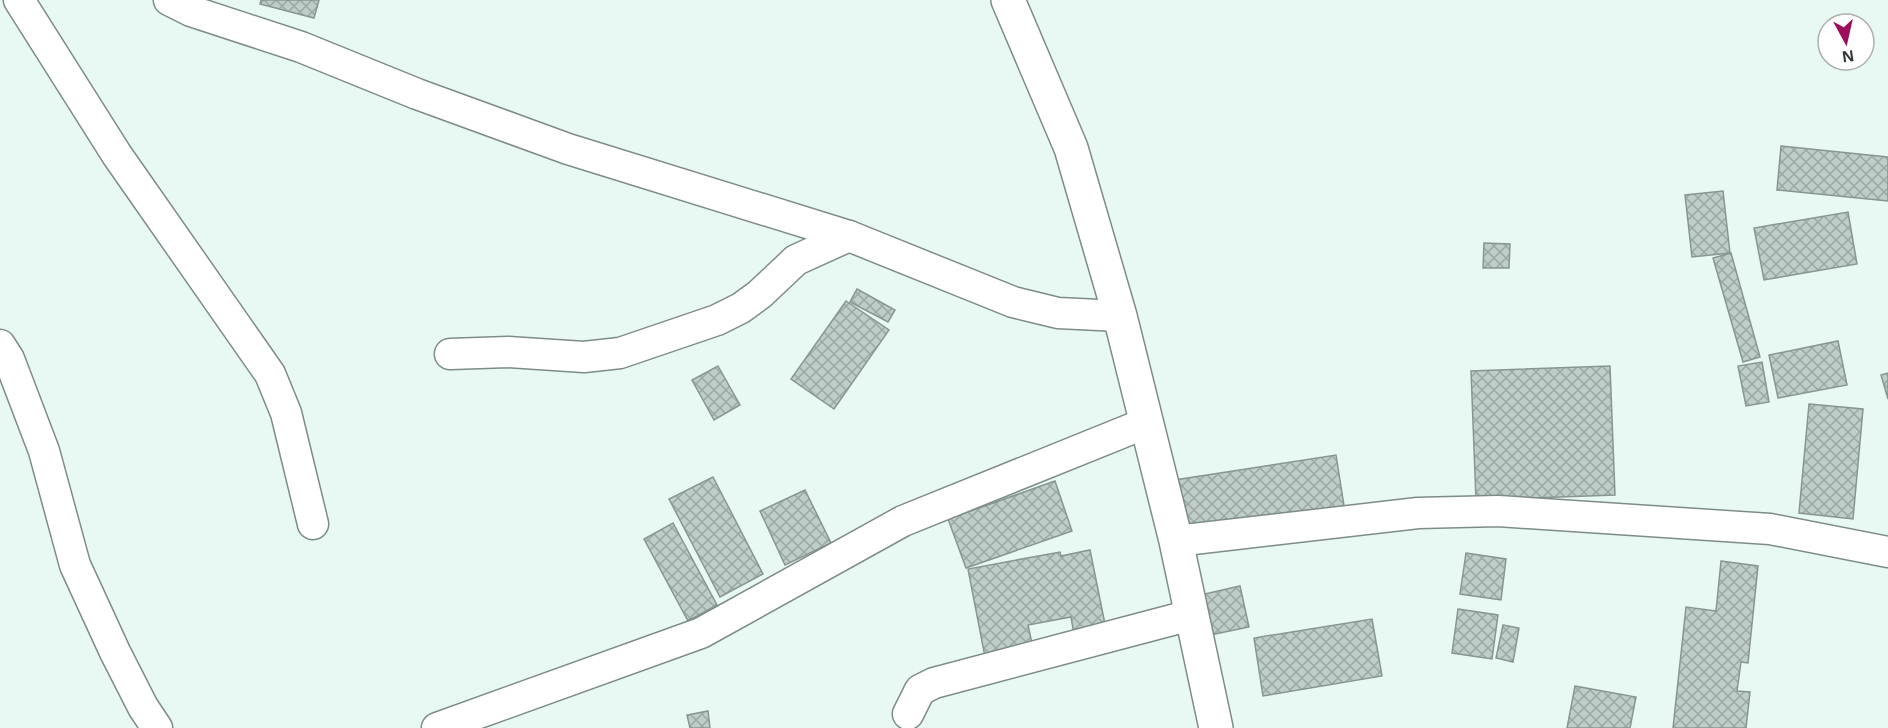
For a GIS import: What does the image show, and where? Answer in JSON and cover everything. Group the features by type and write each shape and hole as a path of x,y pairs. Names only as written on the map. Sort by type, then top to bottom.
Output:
{"main road":[{"path":"1008,0 1071,148 1120,316 1176,541 1216,728"}],"street":[{"path":"19,0 117,155 270,374 286,413 313,524"},
{"path":"169,0 191,11 301,47 417,94 568,148 849,236 1013,302 1058,313 1120,316"},
{"path":"775,213 796,260"},
{"path":"450,354 508,351 584,357 620,353 717,320 741,308 760,294 796,260 849,236"},
{"path":"0,345 9,359 44,451 75,566 115,652 157,728"},
{"path":"437,728 701,633 903,521 1146,423"},
{"path":"1176,541 1418,513 1498,511 1770,529 1888,552"},
{"path":"908,714 920,690 934,683 1191,615"}],"building":[{"path":"261,0 319,0 314,18 260,4"},
{"path":"1781,146 1888,157 1888,201 1777,190"},
{"path":"1723,191 1730,253 1692,257 1685,195"},
{"path":"1848,212 1857,264 1764,280 1754,228"},
{"path":"1484,243 1510,244 1509,268 1483,268"},
{"path":"1731,253 1760,357 1743,362 1713,258"},
{"path":"857,289 895,310 888,322 850,302"},
{"path":"846,301 889,330 834,409 791,379"},
{"path":"1838,341 1847,385 1778,398 1769,355"},
{"path":"1762,362 1769,402 1746,406 1738,366"},
{"path":"718,366 740,405 714,420 692,380"},
{"path":"1610,366 1615,495 1476,500 1471,371"},
{"path":"1888,373 1888,399 1881,375"},
{"path":"1809,404 1863,409 1853,519 1799,513"},
{"path":"1336,455 1345,512 1184,537 1175,480"},
{"path":"713,477 763,574 720,597 669,499"},
{"path":"1055,481 1072,531 966,568 948,519"},
{"path":"805,490 831,543 785,565 760,511"},
{"path":"673,523 717,605 688,621 644,539"},
{"path":"1090,550 1107,634 1075,640 1071,617 1028,625 1033,648 985,657 968,569 1060,552 1061,556"},
{"path":"1466,553 1506,559 1501,600 1460,594"},
{"path":"1721,561 1758,566 1748,663 1741,662 1737,691 1750,692 1746,728 1673,728 1686,607 1716,611"},
{"path":"1240,586 1249,627 1205,636 1196,596"},
{"path":"1458,609 1498,615 1492,659 1452,653"},
{"path":"1372,619 1382,676 1263,696 1254,638"},
{"path":"1503,625 1519,628 1513,662 1496,658"},
{"path":"1575,686 1636,697 1630,728 1567,728"},
{"path":"708,711 710,728 690,728 687,715"}]}
